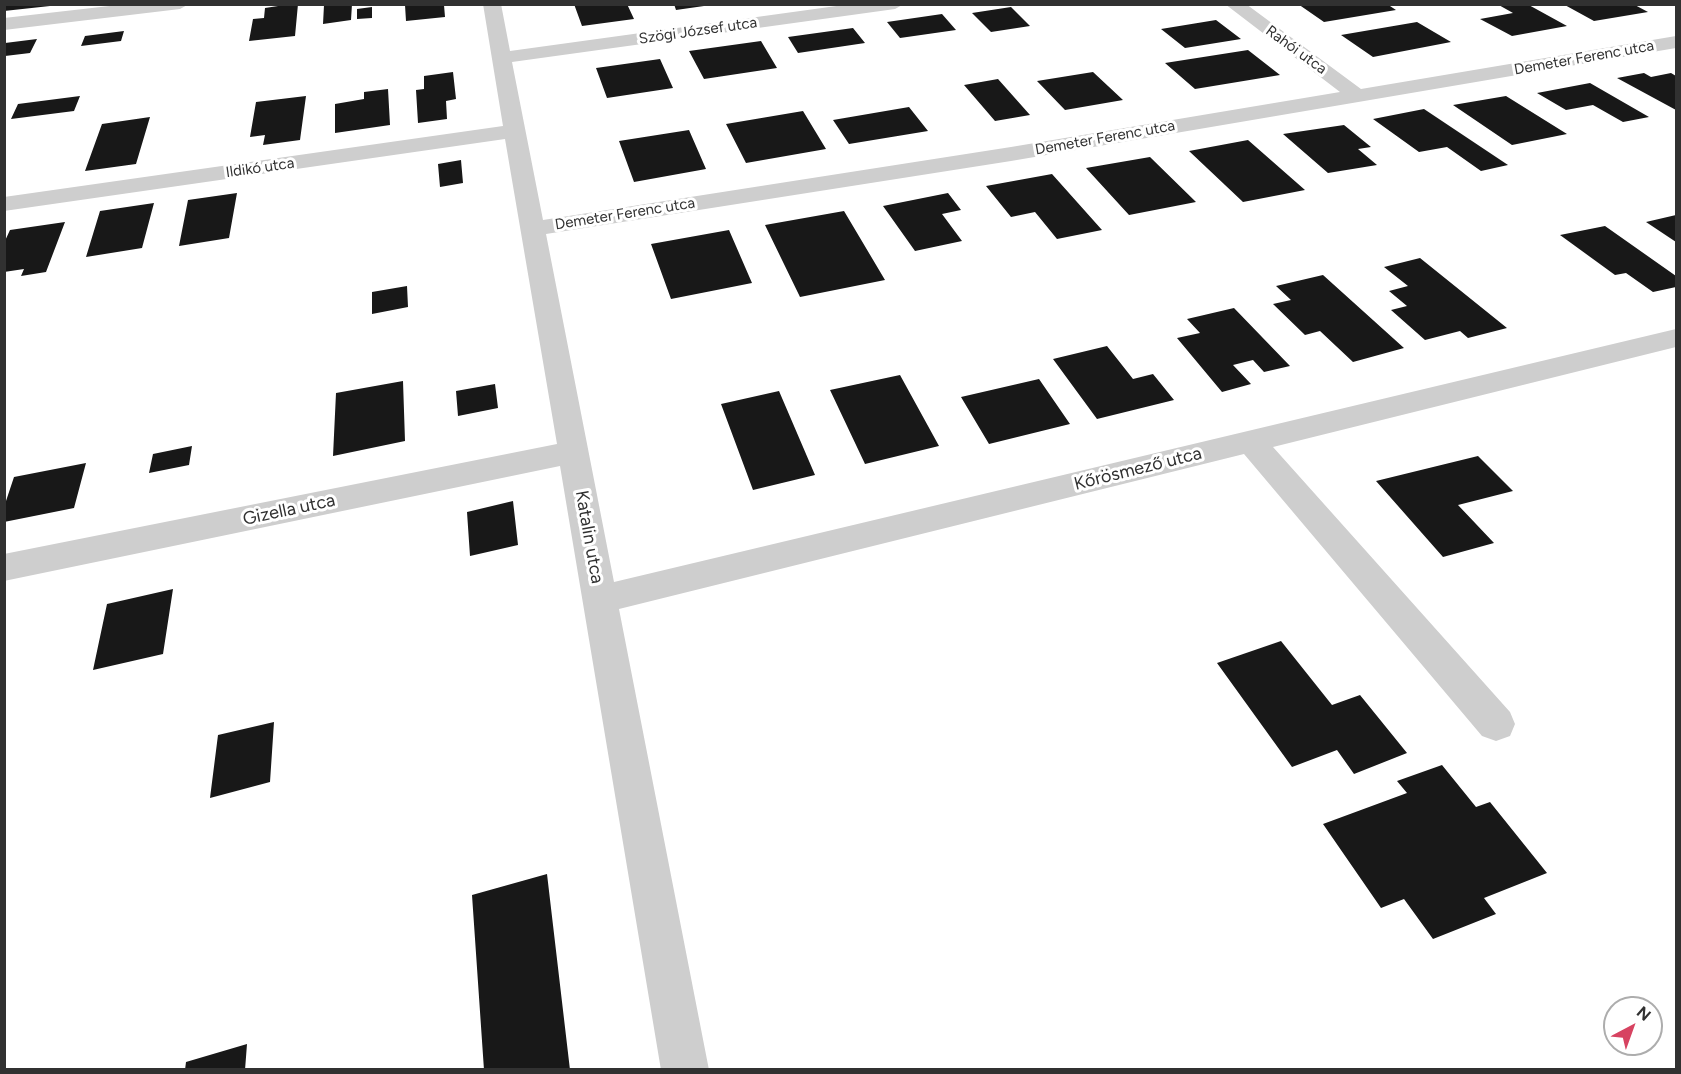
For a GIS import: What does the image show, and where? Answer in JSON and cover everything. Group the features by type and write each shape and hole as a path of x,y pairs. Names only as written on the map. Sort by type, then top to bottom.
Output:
{"street":[{"path":"4,24 180,4"},
{"name":"Katalin utca","path":"492,4 685,1070"},
{"name":"Szögi József utca","path":"501,58 895,4"},
{"name":"Rahói utca","path":"1234,4 1358,96"},
{"name":"Demeter Ferenc utca","path":"532,229 1011,154 1677,42"},
{"name":"Ildikó utca","path":"4,204 515,131"},
{"name":"Kőrösmező utca","path":"600,599 1673,343"},
{"path":"1251,442 1496,724"},
{"name":"Gizella utca","path":"4,568 573,452"}],"building":[{"path":"4,4 50,4 50,6 4,11"},
{"path":"298,4 295,36 249,41 253,19 264,18 265,8"},
{"path":"352,4 351,20 323,24 324,5"},
{"path":"574,4 627,4 634,19 582,26"},
{"path":"674,4 704,4 704,6 676,10"},
{"path":"1298,4 1387,4 1396,10 1324,22"},
{"path":"1497,4 1527,4 1567,26 1512,36 1480,19 1513,13"},
{"path":"1563,4 1633,4 1648,12 1594,21"},
{"path":"405,5 444,5 445,17 406,21"},
{"path":"372,7 372,18 357,19 357,9"},
{"path":"1011,7 1030,26 991,32 972,13"},
{"path":"942,14 956,30 900,38 887,22"},
{"path":"1216,20 1241,39 1185,48 1161,29"},
{"path":"1417,22 1451,42 1373,57 1341,35"},
{"path":"853,28 865,43 798,53 788,37"},
{"path":"124,31 121,41 81,46 85,36"},
{"path":"37,39 30,53 5,56 5,43"},
{"path":"761,41 777,68 704,79 689,51"},
{"path":"1248,50 1280,75 1195,89 1165,63"},
{"path":"660,59 673,88 607,98 596,68"},
{"path":"453,72 456,99 446,101 447,119 418,123 416,90 424,89 424,76"},
{"path":"1093,72 1123,100 1065,110 1037,81"},
{"path":"1644,73 1651,77 1671,73 1676,76 1676,110 1617,78"},
{"path":"998,79 1030,115 995,121 964,85"},
{"path":"1590,83 1649,117 1623,122 1593,105 1566,110 1537,93"},
{"path":"388,89 390,125 335,133 335,104 364,99 364,92"},
{"path":"80,96 74,111 11,119 18,104"},
{"path":"306,96 300,140 263,145 265,135 250,137 256,102"},
{"path":"1506,96 1567,134 1512,145 1453,105"},
{"path":"909,107 928,131 849,144 833,120"},
{"path":"1424,109 1508,165 1481,171 1447,147 1419,152 1373,119"},
{"path":"803,111 826,149 746,163 726,124"},
{"path":"150,117 136,164 85,171 102,124"},
{"path":"1344,125 1371,147 1358,149 1377,165 1328,173 1283,134"},
{"path":"689,130 706,169 634,182 619,141"},
{"path":"1248,140 1305,190 1243,202 1189,151"},
{"path":"1150,157 1196,202 1129,215 1086,168"},
{"path":"461,160 463,183 440,187 438,164"},
{"path":"1052,174 1102,230 1057,239 1035,212 1011,217 986,186"},
{"path":"237,193 229,238 179,246 188,200"},
{"path":"948,193 961,210 942,214 962,241 915,251 883,206"},
{"path":"154,203 142,248 86,257 100,211"},
{"path":"844,211 885,280 800,297 765,225"},
{"path":"1676,215 1676,242 1646,222"},
{"path":"65,222 46,272 21,276 24,269 4,272 4,243 10,230"},
{"path":"1605,226 1676,276 1676,287 1653,292 1626,273 1615,275 1560,235"},
{"path":"729,230 752,283 671,299 651,244"},
{"path":"1420,258 1507,328 1468,338 1460,331 1425,340 1391,310 1407,306 1389,291 1408,286 1384,267"},
{"path":"1323,275 1404,348 1353,362 1320,331 1305,335 1273,304 1291,300 1276,286"},
{"path":"407,286 408,307 372,314 372,292"},
{"path":"1234,308 1290,366 1264,372 1253,360 1233,365 1251,384 1222,392 1177,338 1200,333 1187,319"},
{"path":"1107,346 1133,379 1153,374 1174,400 1097,419 1053,359"},
{"path":"900,375 939,446 865,464 830,390"},
{"path":"1039,379 1070,424 989,444 961,397"},
{"path":"403,381 405,441 333,456 336,393"},
{"path":"495,384 498,408 458,416 456,391"},
{"path":"779,391 815,475 753,490 721,404"},
{"path":"192,446 189,465 149,473 153,454"},
{"path":"1478,456 1513,491 1458,505 1494,543 1443,557 1376,481"},
{"path":"86,463 74,508 4,522 4,507 14,477"},
{"path":"513,501 518,545 470,556 467,512"},
{"path":"173,589 163,654 93,670 107,604"},
{"path":"1281,641 1332,705 1360,695 1407,753 1354,774 1337,750 1292,767 1217,663"},
{"path":"274,722 270,782 210,798 218,735"},
{"path":"1442,765 1476,807 1490,802 1547,873 1484,898 1496,914 1433,939 1404,899 1381,908 1323,824 1407,793 1397,781"},
{"path":"547,874 570,1070 484,1070 472,895"},
{"path":"247,1044 245,1070 185,1070 186,1062"}]}
